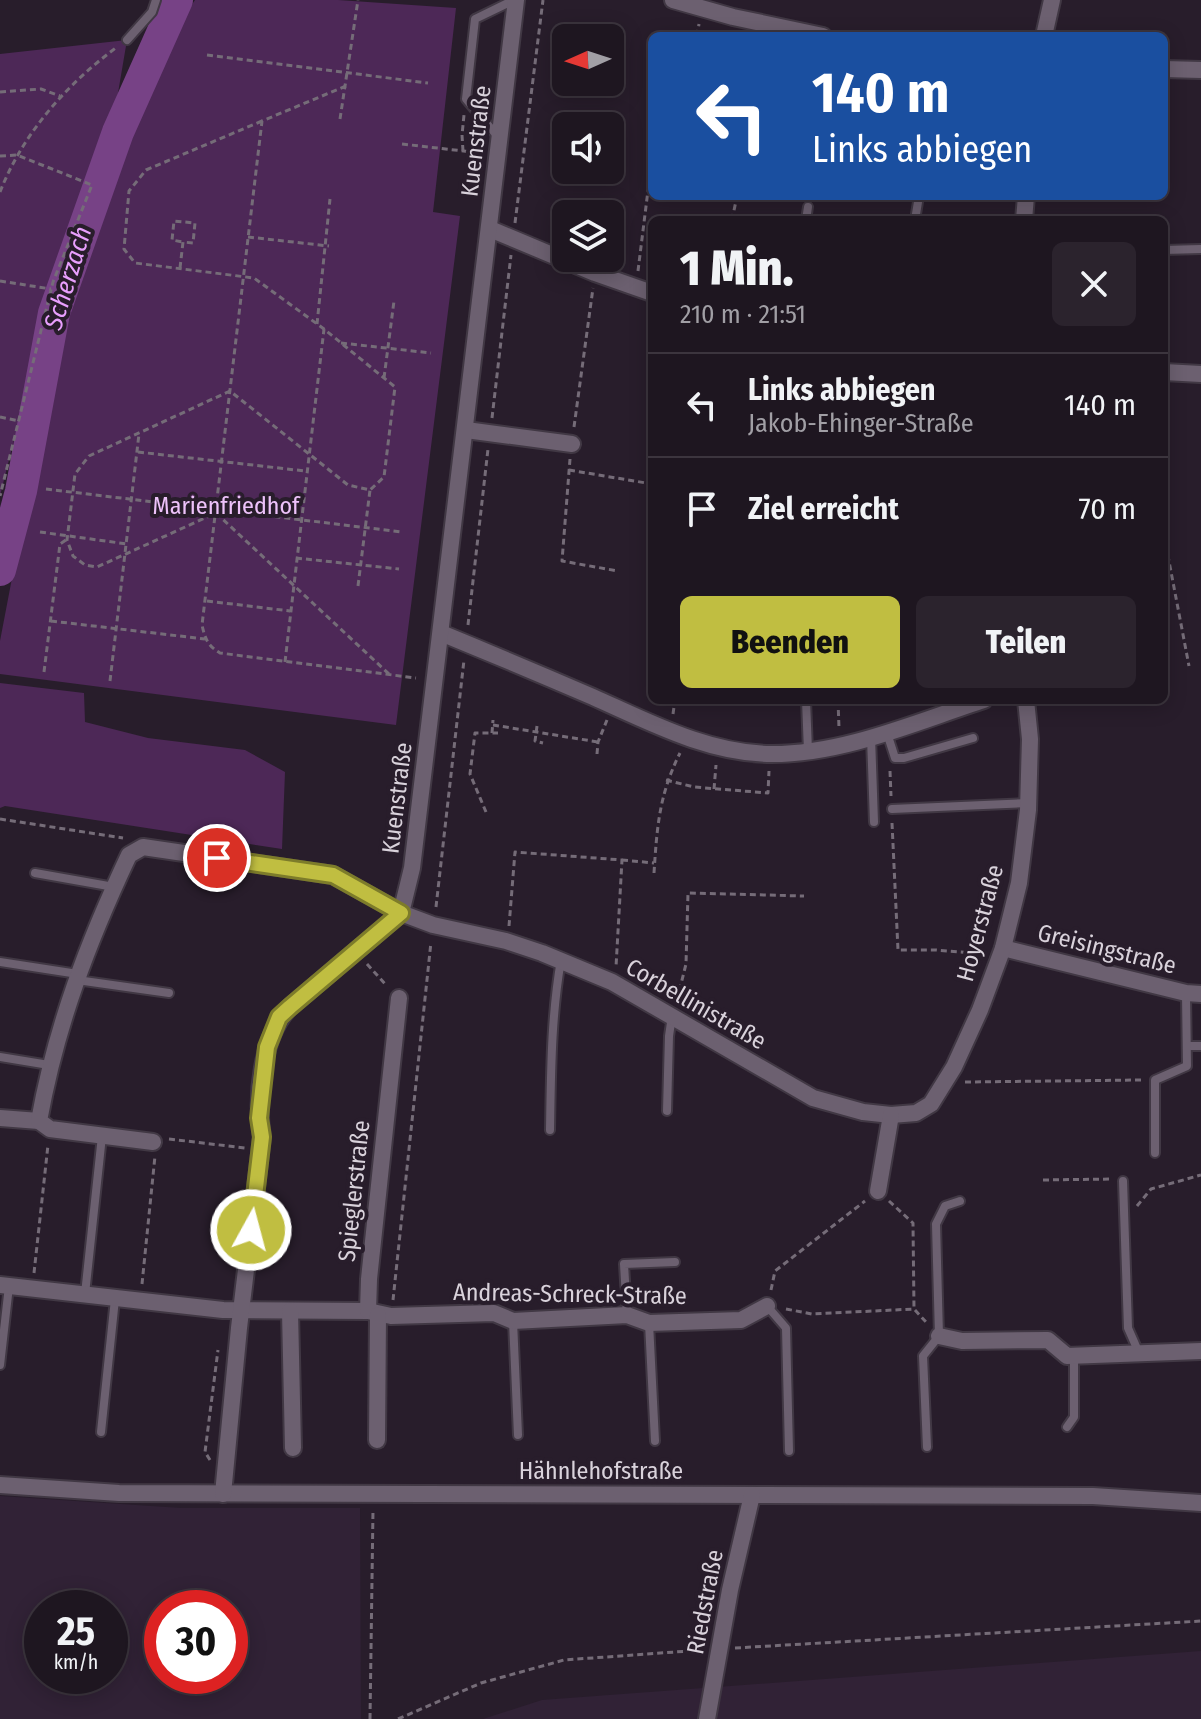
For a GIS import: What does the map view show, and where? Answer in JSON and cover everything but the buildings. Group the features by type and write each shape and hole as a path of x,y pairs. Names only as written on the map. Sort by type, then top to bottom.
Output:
{"street":[{"name":"Kuenstraße","path":"401,913 412,868 501,141 515,0"},
{"path":"673,0 800,32"},
{"path":"1045,32 1052,0"},
{"path":"1168,69 1201,70"},
{"path":"490,229 644,290"},
{"path":"1168,372 1201,374"},
{"path":"466,430 572,444"},
{"path":"441,633 687,737 720,748 772,754 808,751 882,736 973,704"},
{"name":"Hoyerstraße","path":"891,1115 916,1113 931,1104 946,1082 980,1010 1001,954 1019,883 1028,803 1030,739 1026,704"},
{"path":"44,1125 49,1065 78,977 129,855 143,847"},
{"name":"Corbellinistraße","path":"143,847 333,875 401,913 433,925 506,941 612,982 813,1098 850,1109 891,1115"},
{"path":"223,1494 261,1149 259,1118 267,1047 279,1017 401,913"},
{"name":"Greisingstraße","path":"1001,954 1194,993"},
{"name":"Spieglerstraße","path":"377,1440 369,1279 399,998"},
{"path":"878,1191 891,1115"},
{"path":"0,1118 153,1142"},
{"path":"5,1286 241,1311 373,1313"},
{"name":"Andreas-Schreck-Straße","path":"373,1313 494,1313 513,1321 627,1315 649,1323 741,1320 767,1306"},
{"path":"290,1311 293,1448"},
{"path":"939,1336 962,1341 1048,1340 1067,1356 1201,1351"},
{"name":"Hähnlehofstraße","path":"0,1485 119,1493 1093,1496 1201,1503"},
{"name":"Riedstraße","path":"707,1719 730,1590 752,1495"}],"lane":[{"path":"127,40 152,12 156,0"},
{"path":"501,141 466,99 475,19 515,0"},
{"path":"807,216 808,207"},
{"path":"1168,250 1201,249"},
{"path":"806,704 808,751"},
{"path":"882,736 895,758 973,738"},
{"path":"874,822 882,736"},
{"path":"892,809 1028,803"},
{"path":"35,873 114,887"},
{"path":"550,1130 553,1022 561,960"},
{"path":"0,962 169,993"},
{"path":"1155,1153 1155,1080 1187,1066 1194,993"},
{"path":"667,1111 669,1036 673,1015"},
{"path":"1187,1046 1201,1046"},
{"path":"0,1057 49,1065"},
{"path":"85,1295 102,1136"},
{"path":"1123,1181 1128,1328 1139,1353"},
{"path":"927,1447 923,1356 939,1336 936,1224 945,1206 960,1201"},
{"path":"627,1315 624,1264 675,1262"},
{"path":"0,1365 5,1286"},
{"path":"101,1432 115,1299"},
{"path":"767,1306 786,1328 789,1451"},
{"path":"513,1321 518,1435"},
{"path":"649,1323 655,1441"},
{"path":"1067,1427 1074,1417 1074,1356"}],"path":[{"path":"340,119 358,0"},
{"path":"0,192 17,155 60,96 127,40"},
{"path":"207,55 428,83"},
{"path":"346,86 146,170 129,191 124,249 135,263 254,278 324,329 395,387 384,477 370,490 358,586"},
{"path":"0,92 41,89 60,96"},
{"path":"463,151 466,99"},
{"path":"262,121 202,625 205,639 210,648 220,653 402,676"},
{"path":"402,144 440,149"},
{"path":"0,156 17,155 92,185 51,289 0,496"},
{"path":"317,324 330,199"},
{"path":"174,221 195,223 193,243 183,242 172,240 174,221"},
{"path":"644,290 648,224"},
{"path":"248,237 327,246"},
{"path":"180,268 183,242"},
{"path":"0,281 51,289"},
{"path":"384,378 394,301"},
{"path":"285,662 324,329"},
{"path":"341,343 431,353"},
{"path":"216,511 97,567 85,565 73,556 67,538 75,474 89,456 230,391"},
{"path":"230,391 348,485 370,490"},
{"path":"0,417 19,421"},
{"path":"110,681 140,432"},
{"path":"138,452 306,471"},
{"path":"569,470 648,483"},
{"path":"46,489 402,532"},
{"path":"216,511 389,674"},
{"path":"40,532 127,544"},
{"path":"44,672 60,544 67,538"},
{"path":"1168,556 1189,666"},
{"path":"296,558 399,569"},
{"path":"205,601 290,611"},
{"path":"51,621 205,639"},
{"path":"838,704 840,745"},
{"path":"597,754 598,742 613,706"},
{"path":"492,733 493,722 598,742"},
{"path":"537,726 535,741 543,743"},
{"path":"486,812 470,774 475,733 498,733"},
{"path":"882,736 892,809 898,950 1001,954"},
{"path":"654,873 658,812 666,780 687,737"},
{"path":"714,789 720,748"},
{"path":"666,780 714,789 768,793 772,754"},
{"path":"0,819 130,840 143,847"},
{"path":"506,941 515,852 654,863"},
{"path":"546,864 547,854"},
{"path":"590,868 591,858"},
{"path":"612,982 616,966 622,860"},
{"path":"673,1015 686,964 688,893 804,896"},
{"path":"356,953 399,998"},
{"path":"946,1082 1155,1080"},
{"path":"32,1289 44,1125"},
{"path":"140,1302 155,1155 153,1142 159,1138 261,1149"},
{"path":"1124,1215 1134,1210 1151,1189 1201,1175"},
{"path":"1043,1180 1123,1181"},
{"path":"914,1309 812,1314 767,1306 775,1271 878,1191 913,1223 914,1309 939,1336"},
{"path":"210,1471 210,1461 205,1452 219,1342"},
{"path":"370,1719 374,1494"},
{"path":"398,1719 481,1683 564,1660 1201,1621"}],"shaded area":[{"path":"0,1496 181,1508 360,1508 361,1719 0,1719"},
{"path":"1201,1651 1201,1719 483,1719 542,1700"}],"green space":[{"name":"Marienfriedhof","path":"195,0 338,0 456,8 433,212 460,216 396,725 0,674 0,641 68,285 160,53"},
{"path":"127,40 110,140 53,282 0,496 0,54"},
{"path":"0,683 84,693 85,722 148,738 245,750 285,772 282,849 5,806 0,808"}],"waterway":[{"name":"Scherzach","path":"0,570 21,491 54,313 118,132 177,0"}],"route":[{"path":"217,858 333,875 401,913 279,1017 267,1047 259,1118 262,1137 251,1230"}]}
